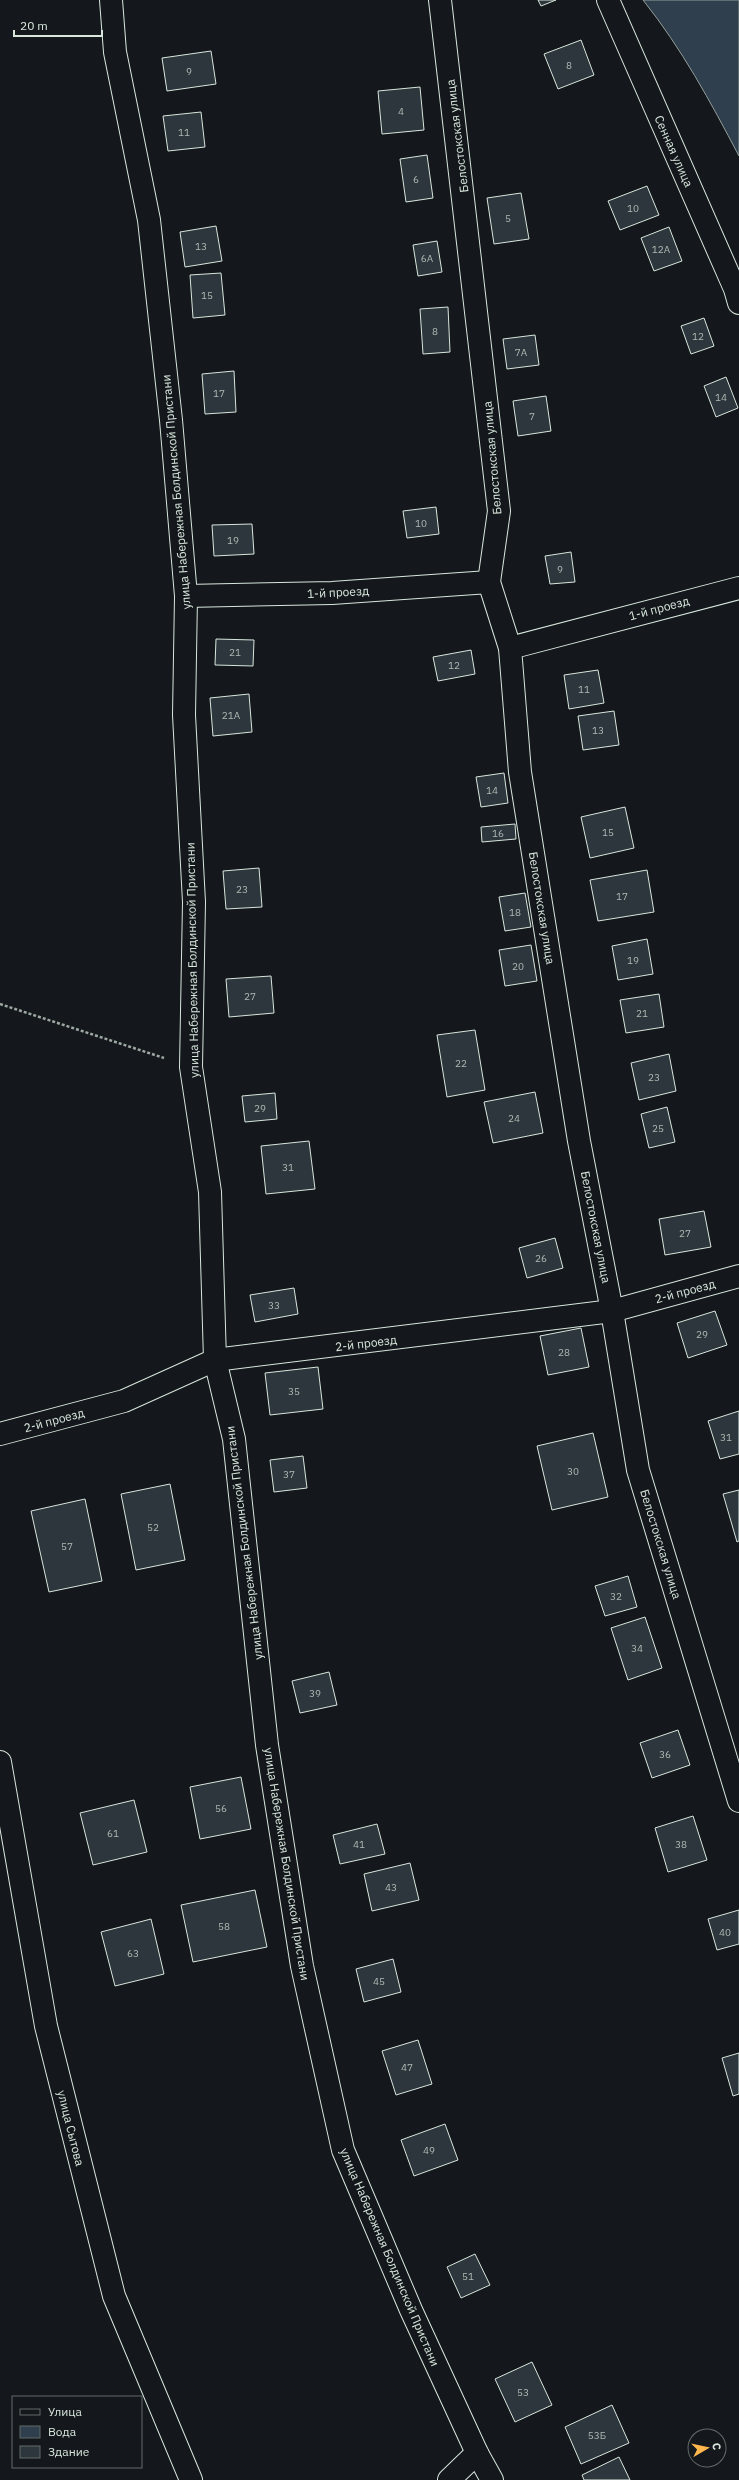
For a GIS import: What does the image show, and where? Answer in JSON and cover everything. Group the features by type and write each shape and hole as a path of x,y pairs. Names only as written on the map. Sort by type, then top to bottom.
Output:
{"street":[{"name":"улица Набережная Болдинской Пристани","path":"111,0 115,52 149,220 172,420 186,596 184,715 194,902 191,1067 210,1192 215,1360 234,1439 267,1745 302,1966 343,2150 411,2310 477,2453 492,2480"},
{"name":"Белостокская улица","path":"440,0 499,511 489,582 510,648 520,772 579,1142 612,1311 638,1470 739,1801"},
{"name":"Сенная улица","path":"608,0 735,290 739,303"},
{"name":"1-й проезд","path":"186,596 332,593 489,582"},
{"name":"1-й проезд","path":"510,648 739,588"},
{"name":"2-й проезд","path":"0,1434 124,1401 215,1360 612,1311 739,1276"},
{"name":"улица Сытова","path":"0,1762 46,2026 114,2296 190,2480"},
{"path":"449,2480 477,2453"}],"path":[{"path":"0,1004 191,1067"}],"water":[{"path":"643,0 739,0 739,156 683,56"}],"building":[{"path":"538,0 556,0 541,6"},
{"path":"581,40 594,75 558,89 544,54"},
{"path":"211,51 216,84 167,91 162,58"},
{"path":"420,87 424,130 382,134 378,91"},
{"path":"201,112 205,147 168,151 163,116"},
{"path":"427,155 433,198 406,202 400,159"},
{"path":"647,186 659,215 620,230 608,201"},
{"path":"521,193 529,239 494,244 487,198"},
{"path":"216,226 222,261 185,267 180,232"},
{"path":"669,227 682,261 654,271 641,238"},
{"path":"437,241 442,272 418,276 413,245"},
{"path":"221,273 225,315 193,318 190,275"},
{"path":"448,307 450,352 423,354 420,309"},
{"path":"704,318 714,346 691,354 681,326"},
{"path":"535,335 539,365 507,369 503,339"},
{"path":"234,371 236,412 205,414 202,374"},
{"path":"726,377 738,408 716,417 704,386"},
{"path":"546,396 551,431 518,436 513,401"},
{"path":"436,507 439,534 407,538 403,511"},
{"path":"252,524 254,554 214,556 212,525"},
{"path":"571,552 575,582 550,584 545,556"},
{"path":"216,639 254,640 253,666 215,665"},
{"path":"471,650 475,674 438,681 433,657"},
{"path":"598,670 604,703 569,709 564,675"},
{"path":"249,694 252,732 213,736 210,698"},
{"path":"614,711 619,745 583,750 578,716"},
{"path":"504,773 508,803 481,807 476,777"},
{"path":"625,807 634,848 590,858 581,817"},
{"path":"515,824 516,839 482,842 481,827"},
{"path":"259,868 262,907 226,909 223,871"},
{"path":"647,870 654,912 598,921 590,880"},
{"path":"525,893 531,927 505,931 499,897"},
{"path":"647,939 653,974 618,980 612,946"},
{"path":"531,945 537,981 505,986 499,950"},
{"path":"271,976 274,1013 229,1017 226,979"},
{"path":"659,994 664,1027 626,1033 620,1000"},
{"path":"475,1030 485,1090 447,1097 437,1035"},
{"path":"669,1054 676,1091 639,1100 631,1063"},
{"path":"535,1092 543,1133 493,1143 484,1102"},
{"path":"275,1093 277,1119 245,1122 242,1096"},
{"path":"667,1107 675,1142 649,1148 641,1114"},
{"path":"309,1141 315,1189 266,1194 261,1146"},
{"path":"704,1211 711,1247 665,1255 659,1219"},
{"path":"555,1238 563,1268 527,1278 519,1248"},
{"path":"294,1288 298,1314 255,1322 250,1295"},
{"path":"715,1311 727,1345 688,1358 677,1323"},
{"path":"581,1328 589,1367 548,1375 540,1336"},
{"path":"318,1367 323,1409 270,1415 265,1373"},
{"path":"739,1411 739,1454 720,1459 708,1421"},
{"path":"593,1433 608,1497 552,1510 537,1446"},
{"path":"303,1456 307,1488 274,1492 270,1460"},
{"path":"170,1484 185,1560 136,1570 121,1494"},
{"path":"739,1490 739,1541 737,1542 723,1494"},
{"path":"85,1499 102,1581 49,1592 31,1511"},
{"path":"628,1576 637,1607 605,1616 595,1586"},
{"path":"645,1617 662,1668 628,1680 611,1628"},
{"path":"329,1672 337,1705 300,1713 292,1681"},
{"path":"678,1730 690,1765 652,1778 640,1743"},
{"path":"241,1777 251,1829 200,1839 190,1787"},
{"path":"134,1800 147,1852 93,1865 80,1813"},
{"path":"693,1816 707,1860 668,1872 655,1828"},
{"path":"377,1824 385,1854 340,1864 333,1835"},
{"path":"410,1863 419,1900 372,1911 364,1874"},
{"path":"255,1890 267,1947 193,1962 181,1905"},
{"path":"739,1910 739,1944 717,1950 708,1919"},
{"path":"151,1919 164,1974 115,1986 101,1932"},
{"path":"393,1959 401,1992 364,2002 356,1969"},
{"path":"418,2040 432,2084 396,2095 382,2051"},
{"path":"739,2053 739,2094 733,2096 722,2058"},
{"path":"445,2124 458,2160 414,2176 401,2140"},
{"path":"475,2254 490,2285 461,2298 447,2267"},
{"path":"532,2362 552,2405 515,2422 495,2379"},
{"path":"612,2405 629,2443 581,2464 565,2427"},
{"path":"619,2457 630,2480 584,2480 582,2475"}]}
